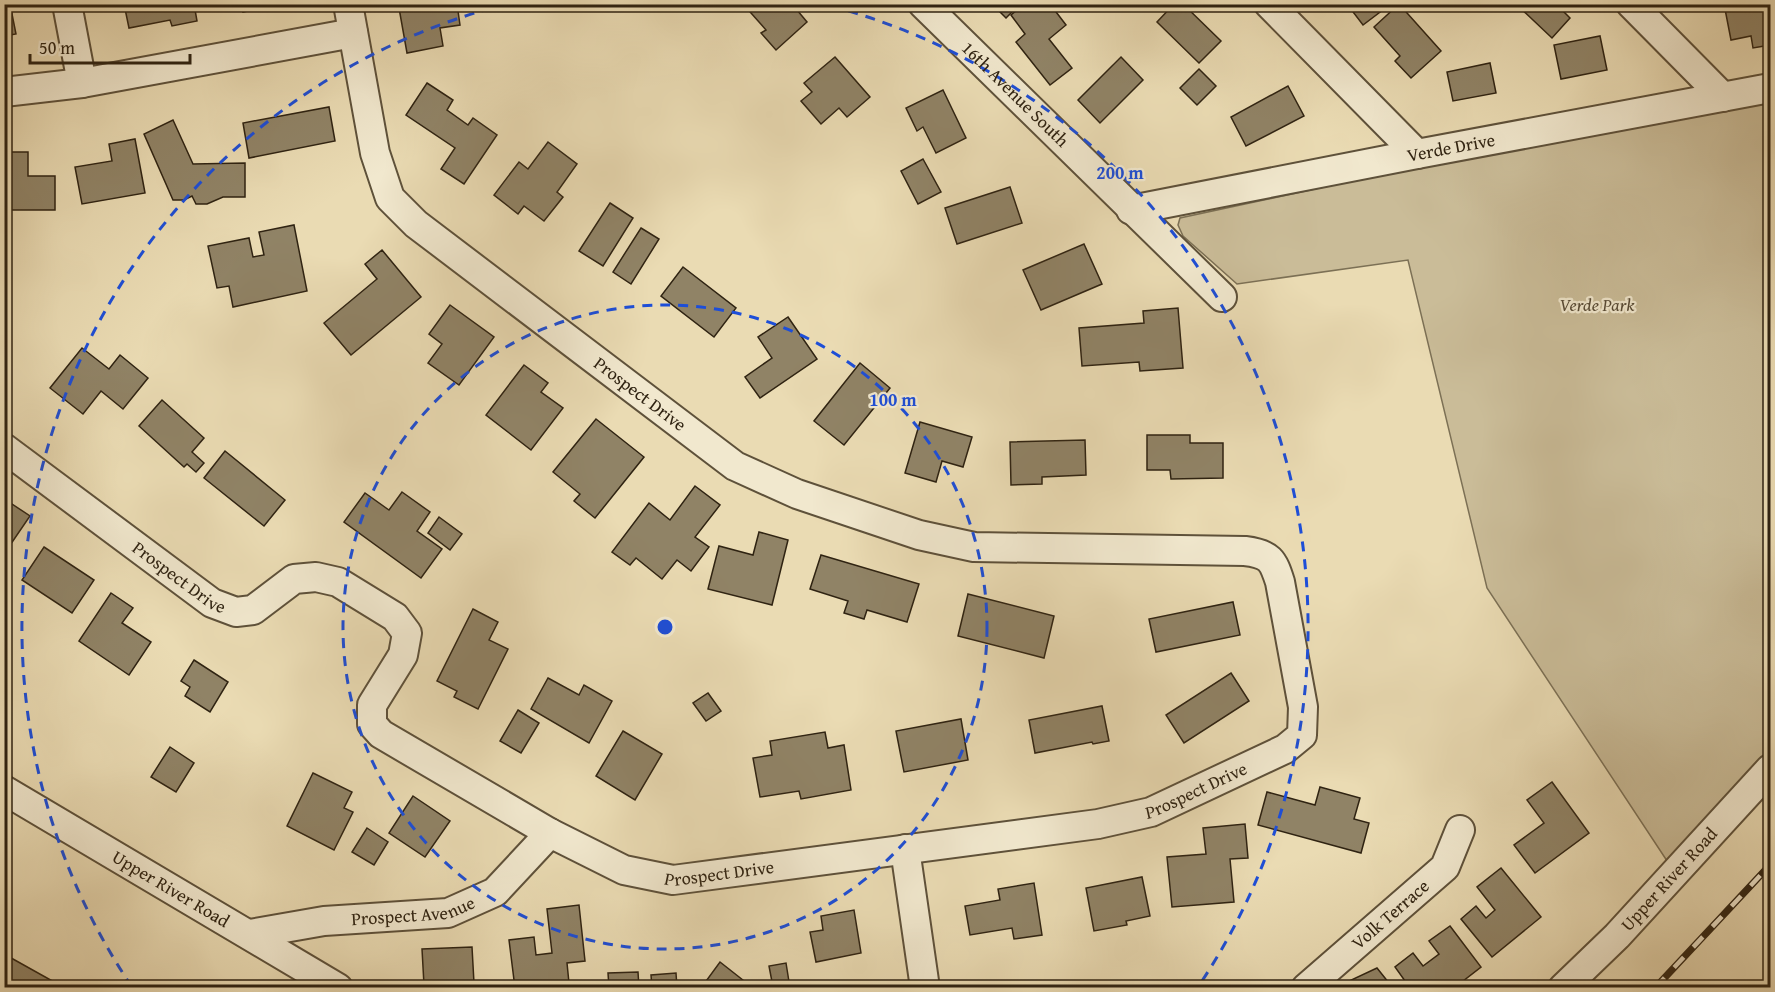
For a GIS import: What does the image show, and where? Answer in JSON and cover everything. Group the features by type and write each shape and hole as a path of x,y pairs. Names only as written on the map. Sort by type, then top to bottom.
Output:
{"street":[{"path":"67,4 82,82"},
{"name":"Prospect Drive","path":"4,448 212,603 236,612 253,610 294,579 316,577 338,582 395,617 406,633 403,655 372,705 372,724 381,734 550,833 624,870 673,880 1098,824 1151,812 1285,749 1302,735 1304,707 1280,582 1274,565 1262,553 974,547 919,535 797,494 735,466 416,224 390,198 375,153 348,4"},
{"name":"16th Avenue South","path":"923,4 1222,297"},
{"path":"1269,4 1417,153"},
{"path":"1631,4 1723,98"},
{"path":"4,92 82,82 353,33"},
{"name":"Verde Drive","path":"1131,210 1417,153 1770,88"},
{"name":"Upper River Road","path":"1563,987 1617,936 1770,769"},
{"name":"Upper River Road","path":"4,790 338,987"},
{"name":"Volk Terrace","path":"1306,987 1445,867 1460,830"},
{"name":"Prospect Avenue","path":"250,934 324,921 448,913 495,892 550,833"},
{"path":"905,849 925,987"}],"green space":[{"name":"Verde Park","path":"1770,91 1770,769 1675,873 1487,588 1408,260 1237,284 1183,236 1178,225 1180,218"}],"building":[{"path":"4,4 10,4 16,34 4,36"},
{"path":"124,4 194,4 197,21 172,26 170,20 129,28"},
{"path":"242,4 281,4 243,12"},
{"path":"409,4 457,4 460,25 440,28 443,46 407,53 399,8 410,6"},
{"path":"743,4 792,4 807,22 776,50 761,33 766,30"},
{"path":"992,4 1020,4 1006,18"},
{"path":"1024,4 1050,4 1066,25 1049,39 1072,68 1050,85 1016,42 1025,34 1011,15"},
{"path":"1174,4 1183,4 1221,41 1199,63 1157,22"},
{"path":"1347,4 1387,4 1388,6 1363,25"},
{"path":"1399,4 1441,51 1411,78 1395,61 1400,56 1374,27"},
{"path":"1516,4 1556,4 1570,18 1552,38"},
{"path":"1749,4 1770,4 1770,45 1753,48 1751,36 1731,40 1725,9"},
{"path":"1600,36 1607,70 1561,79 1554,45"},
{"path":"835,57 870,97 847,117 839,108 821,124 801,101 812,92 804,83"},
{"path":"1121,57 1143,80 1100,123 1078,100"},
{"path":"1490,63 1496,93 1453,101 1447,72"},
{"path":"1199,69 1216,86 1197,105 1180,88"},
{"path":"427,83 453,100 447,110 468,125 473,118 497,135 464,184 441,169 455,148 406,115"},
{"path":"1288,86 1304,116 1246,146 1231,117"},
{"path":"943,90 966,138 936,153 923,127 917,131 906,108"},
{"path":"329,107 335,141 249,158 243,123"},
{"path":"173,120 193,164 245,163 245,197 223,197 207,204 196,204 192,196 184,200 173,200 144,134"},
{"path":"135,139 145,193 82,204 75,167 112,161 109,144"},
{"path":"548,142 577,164 557,192 563,197 544,221 524,206 518,214 494,195 519,162 528,169"},
{"path":"4,152 28,152 28,176 55,176 55,210 4,210"},
{"path":"923,159 941,192 918,204 901,171"},
{"path":"1010,187 1022,223 957,244 945,208"},
{"path":"610,203 633,218 603,266 579,251"},
{"path":"294,225 307,291 233,307 229,286 217,288 208,246 249,238 253,257 264,255 259,232"},
{"path":"641,228 659,239 631,284 613,272"},
{"path":"1084,244 1102,284 1041,310 1023,270"},
{"path":"382,250 421,297 351,355 324,323 377,279 365,264"},
{"path":"683,267 736,308 714,337 661,296"},
{"path":"450,305 494,337 459,385 428,363 442,344 429,334"},
{"path":"1178,308 1183,368 1140,371 1139,362 1082,366 1079,328 1144,323 1143,311"},
{"path":"788,317 817,359 760,398 745,377 772,358 758,337"},
{"path":"82,348 109,369 120,355 148,378 123,409 101,391 83,414 50,388"},
{"path":"860,363 890,388 844,445 814,421"},
{"path":"524,365 548,383 541,392 563,408 531,450 486,415"},
{"path":"162,400 204,438 192,452 204,463 196,472 187,464 184,467 139,426"},
{"path":"596,419 644,457 595,518 574,501 580,494 553,472"},
{"path":"920,422 972,437 963,467 942,461 936,482 905,473"},
{"path":"1147,435 1190,435 1190,443 1223,443 1223,478 1171,479 1170,470 1147,470"},
{"path":"1085,440 1086,475 1042,477 1042,484 1011,485 1010,442"},
{"path":"225,451 285,500 264,526 204,478"},
{"path":"695,486 720,505 695,537 709,547 691,571 677,560 662,579 636,558 630,565 612,552 649,503 670,520"},
{"path":"402,492 430,512 417,531 442,549 421,578 344,522 365,493 389,510"},
{"path":"6,500 30,516 4,554 4,503"},
{"path":"439,517 462,534 450,550 428,533"},
{"path":"759,532 788,540 772,605 708,589 719,546 753,555"},
{"path":"44,547 94,580 72,613 22,580"},
{"path":"821,555 919,584 907,622 867,610 864,619 844,613 848,601 810,589"},
{"path":"111,593 133,608 122,623 151,642 129,675 79,641"},
{"path":"968,594 1054,616 1044,658 958,636"},
{"path":"1233,602 1240,635 1156,652 1149,619"},
{"path":"473,609 498,622 489,640 508,649 478,709 454,697 457,691 437,681"},
{"path":"194,660 228,682 210,712 185,696 190,687 181,681"},
{"path":"1231,673 1249,701 1184,743 1166,715"},
{"path":"548,678 579,695 584,685 612,701 589,743 531,709"},
{"path":"708,693 721,711 706,721 693,703"},
{"path":"1102,706 1109,741 1035,753 1029,720"},
{"path":"518,710 539,723 521,753 500,741"},
{"path":"961,719 968,760 904,772 896,731"},
{"path":"623,731 662,754 635,800 596,776"},
{"path":"825,732 828,748 844,745 851,790 801,799 799,791 760,797 753,758 772,755 770,741"},
{"path":"170,747 194,763 176,792 151,777"},
{"path":"313,773 352,792 344,808 353,812 334,850 287,826"},
{"path":"1552,782 1589,833 1535,873 1514,845 1544,823 1527,800"},
{"path":"1320,787 1360,798 1354,819 1369,823 1361,853 1258,825 1267,792 1315,805"},
{"path":"413,796 450,821 425,857 389,833"},
{"path":"1245,824 1248,858 1230,859 1234,902 1172,907 1167,857 1206,854 1203,828"},
{"path":"367,828 388,842 374,865 352,852"},
{"path":"1501,868 1541,917 1492,957 1461,919 1476,906 1486,918 1495,910 1477,887"},
{"path":"1142,877 1150,916 1126,921 1127,925 1094,931 1086,888"},
{"path":"1034,883 1042,935 1014,939 1012,928 970,935 965,906 1000,900 998,889"},
{"path":"579,905 585,961 567,963 569,983 515,988 509,940 534,937 536,955 552,953 547,909"},
{"path":"854,910 861,953 816,962 810,932 823,930 821,916"},
{"path":"1450,926 1481,967 1454,988 1410,988 1395,967 1413,953 1423,966 1439,954 1429,941"},
{"path":"472,947 474,983 424,985 422,949"},
{"path":"4,954 65,988 4,988"},
{"path":"720,962 753,988 701,988"},
{"path":"786,963 790,988 769,988 773,987 769,966"},
{"path":"1377,968 1393,988 1352,988 1349,981"},
{"path":"638,972 639,988 609,988 608,973"},
{"path":"676,973 677,988 652,988 651,975"}],"railway":[{"path":"1655,988 1770,865"}]}
